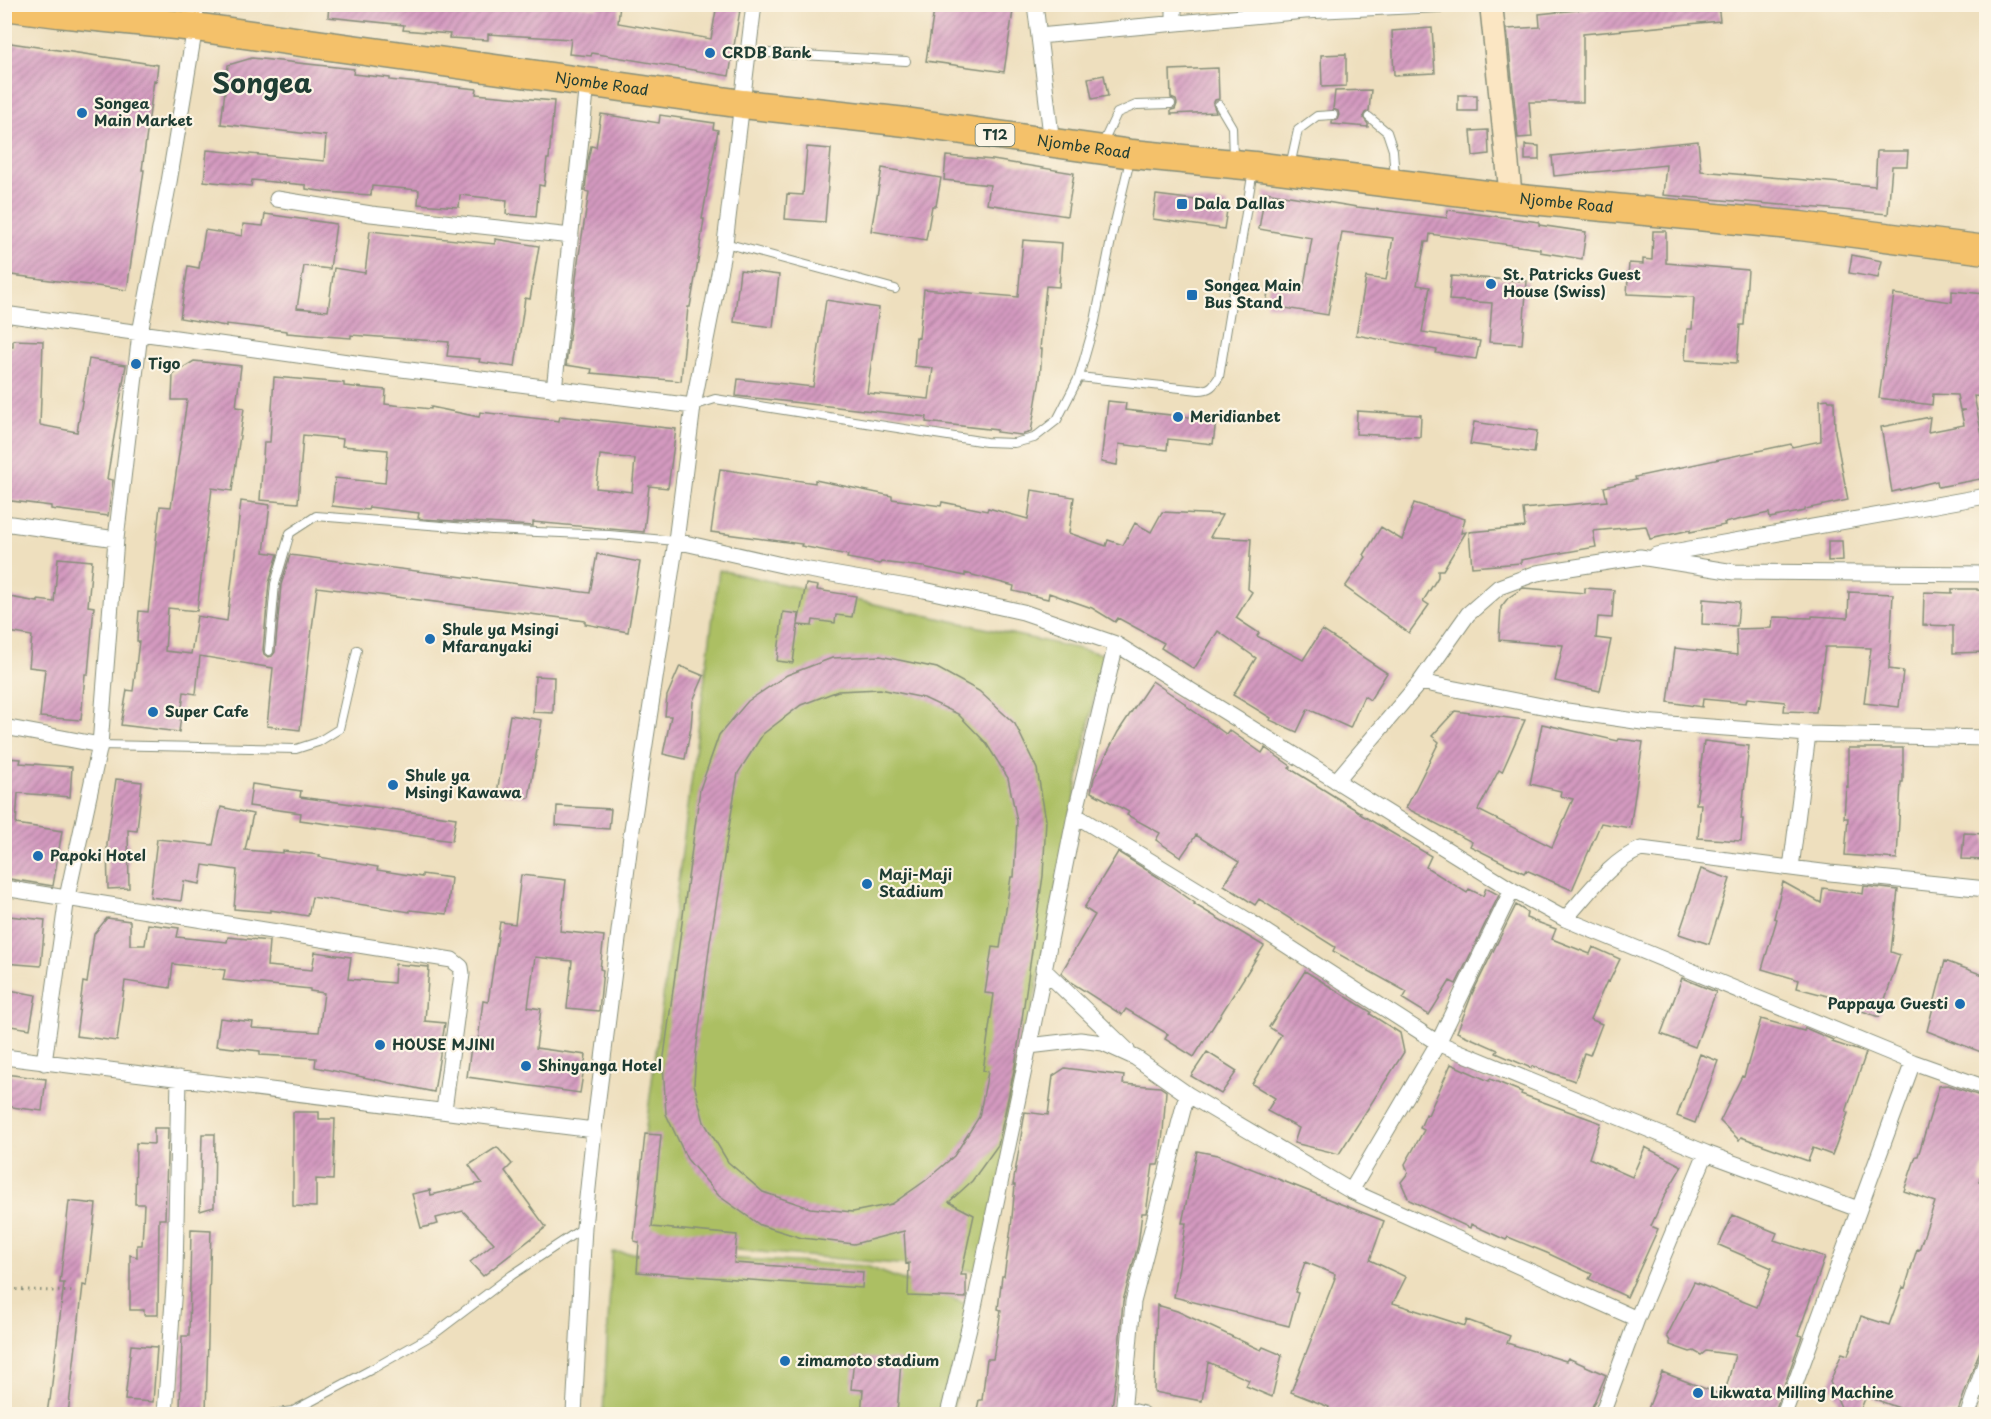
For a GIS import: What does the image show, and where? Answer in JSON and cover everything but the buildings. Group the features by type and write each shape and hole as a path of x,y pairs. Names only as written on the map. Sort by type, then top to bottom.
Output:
{"highway":[{"name":"Njombe Road","path":"4,6 58,13 196,16 587,83 743,104 906,122 1132,154 1289,170 1511,198 1800,226 1986,250"}],"street":[{"path":"574,1414 584,1227 631,836 676,541 693,406 725,243 754,4"},
{"path":"1035,4 1052,143"},
{"path":"1174,4 1174,23"},
{"path":"1039,36 1304,8 1448,4"},
{"path":"1491,4 1511,198"},
{"path":"44,1063 66,897 99,745 116,539 140,333 169,182 196,16"},
{"path":"554,390 587,83"},
{"path":"277,199 371,214 571,236"},
{"path":"4,314 554,390 693,406"},
{"path":"1336,782 1420,682 1468,614 1499,587 1537,573 1986,496"},
{"path":"4,523 116,539"},
{"path":"676,541 786,566 924,590 1023,612 1116,644 1512,890 1565,919 1913,1062 1986,1088"},
{"path":"1640,557 1734,572 1986,574"},
{"path":"948,1414 974,1307 1075,814 1116,644"},
{"path":"1420,682 1567,711 1642,722 1809,734 1986,738"},
{"path":"4,727 99,745"},
{"path":"1791,868 1809,734"},
{"path":"1075,814 1252,923 1438,1043 1706,1153 1858,1209"},
{"path":"1565,919 1616,863 1641,849 1986,889"},
{"path":"4,888 452,960 460,968 462,974 444,1110"},
{"path":"1351,1191 1438,1043 1512,890"},
{"path":"1043,969 1136,1058 1187,1094 1351,1191 1637,1319"},
{"path":"1029,1046 1080,1040 1103,1043 1136,1058"},
{"path":"4,1057 594,1130"},
{"path":"1784,1414 1913,1062"},
{"path":"165,1414 175,1272 179,1078"},
{"path":"1143,1414 1124,1412 1133,1302 1187,1094"},
{"path":"1602,1414 1637,1319 1706,1153"},
{"path":"1968,1414 1986,1361"}],"lane":[{"path":"749,52 906,61"},
{"path":"1100,150 1117,113 1136,105 1171,104"},
{"path":"1079,377 1206,390 1213,386 1219,377 1243,165 1232,127 1220,105"},
{"path":"1289,170 1298,130 1317,116 1333,115"},
{"path":"1369,117 1387,132 1393,150 1395,183"},
{"path":"693,406 715,399 986,442 1014,443 1034,438 1057,420 1079,377 1095,321 1112,235 1132,154"},
{"path":"725,243 895,289"},
{"path":"268,651 274,584 290,533 316,516 676,541"},
{"path":"99,745 296,749 318,742 339,729 357,650"},
{"path":"269,1414 292,1411 434,1334 512,1275 584,1227"}],"path":[{"path":"4,1289 76,1292"}],"green space":[{"name":"Maji-Maji Stadium","path":"719,570 1103,654 1011,1115 989,1272 635,1241 645,1134"},
{"name":"zimamoto stadium","path":"612,1252 866,1266 974,1307 952,1414 603,1414"}],"place":[{"name":"CRDB Bank","path":"710,53"},
{"name":"Songea Main Market","path":"82,113"},
{"name":"Dala Dallas","path":"1182,204"},
{"name":"St. Patricks Guest House (Swiss)","path":"1491,284"},
{"name":"Songea Main Bus Stand","path":"1192,295"},
{"name":"Tigo","path":"136,364"},
{"name":"Meridianbet","path":"1178,417"},
{"name":"Shule ya Msingi Mfaranyaki","path":"430,639"},
{"name":"Super Cafe","path":"153,712"},
{"name":"Shule ya Msingi Kawawa","path":"393,785"},
{"name":"Papoki Hotel","path":"38,856"},
{"name":"Maji-Maji Stadium","path":"867,884"},
{"name":"Pappaya Guesti","path":"1960,1004"},
{"name":"HOUSE MJINI","path":"380,1045"},
{"name":"Shinyanga Hotel","path":"526,1066"},
{"name":"zimamoto stadium","path":"785,1361"},
{"name":"Likwata Milling Machine","path":"1698,1393"}],"district":[{"name":"Songea","path":"262,84"}]}
